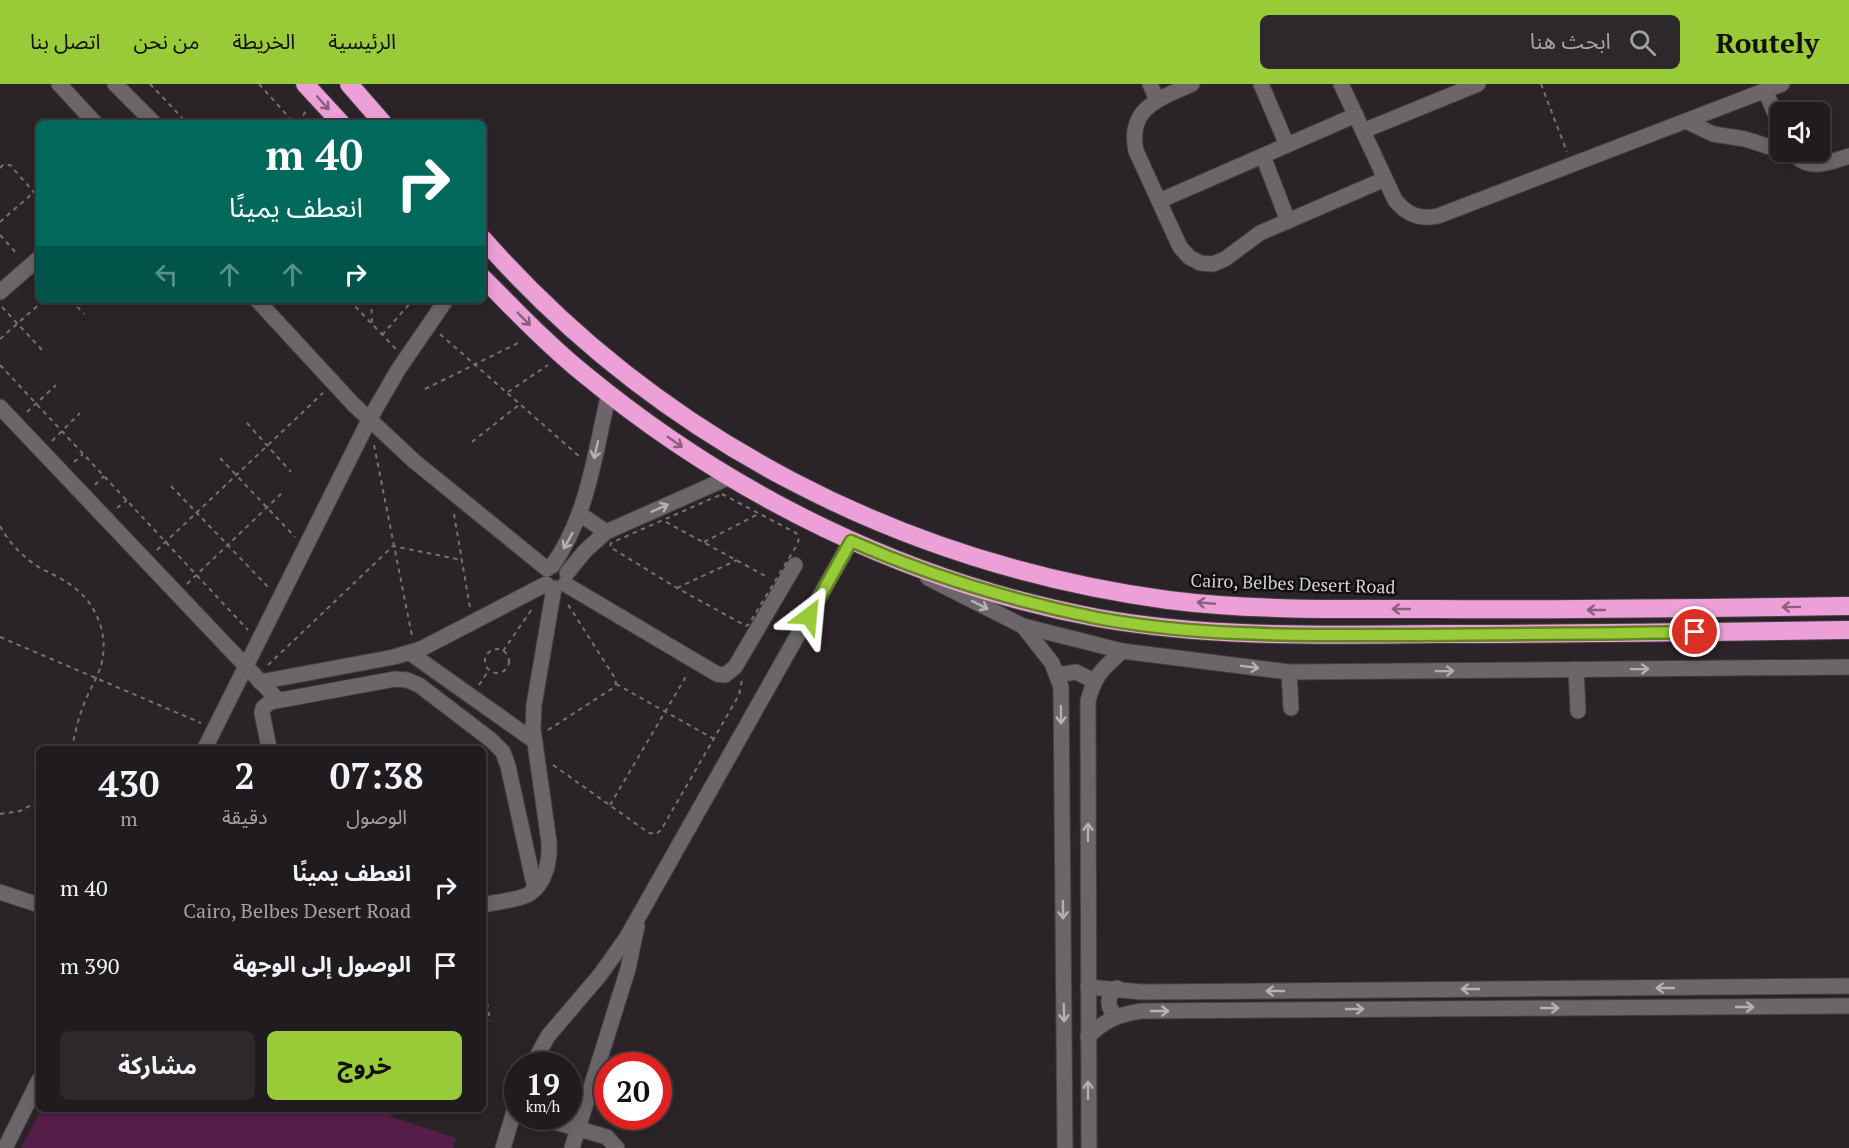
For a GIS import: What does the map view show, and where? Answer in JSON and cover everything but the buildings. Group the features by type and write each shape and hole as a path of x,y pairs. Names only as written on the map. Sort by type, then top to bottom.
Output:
{"highway":[{"path":"305,84 338,120"},
{"path":"349,84 380,120"},
{"name":"Cairo, Belbes Desert Road","path":"486,241 549,308 597,352 652,395 710,434 771,470 844,507 953,550 1032,573 1100,589 1170,600 1240,607 1608,610 1849,606"},
{"path":"486,281 562,355 609,393 699,459 788,510 851,541 959,583 1028,603 1109,620 1242,634 1607,634 1849,630"}],"street":[{"path":"59,84 91,120"},
{"path":"115,84 151,120"},
{"path":"1150,84 1157,100"},
{"path":"1192,84 1147,107 1139,116 1134,127 1133,140 1180,248 1200,263 1213,264 1225,259 1260,233 1385,179"},
{"path":"1261,84 1287,145"},
{"path":"1341,84 1395,200 1409,214 1429,218 1782,84"},
{"path":"1363,131 1478,84"},
{"path":"1766,90 1771,102"},
{"path":"1159,201 1356,115"},
{"path":"1686,121 1713,134 1745,139 1770,147"},
{"path":"1263,156 1288,221"},
{"path":"1806,162 1821,165 1849,156"},
{"path":"0,292 34,262"},
{"path":"260,303 369,420 555,580 694,662 721,675 729,673 735,667 779,583 795,565"},
{"path":"206,746 214,729 254,675 259,641 369,420 398,370 444,303"},
{"path":"486,904 528,895 544,875 550,850 535,746 534,705 555,580 580,514 609,393"},
{"path":"0,407 278,700"},
{"path":"254,675 413,652 431,645 555,580 606,532 730,477"},
{"path":"580,514 606,532"},
{"path":"540,1052 554,1028 614,957 851,541"},
{"path":"891,558 1023,626 1122,651 1289,672 1849,667"},
{"path":"1023,626 1052,663 1061,687 1065,1148"},
{"path":"1089,1148 1088,701 1094,681 1100,671 1122,651"},
{"path":"413,652 535,746"},
{"path":"1576,669 1578,711"},
{"path":"1057,675 1076,672 1094,681"},
{"path":"1289,672 1292,708"},
{"path":"269,746 262,713 266,704 395,679 407,680 419,686 492,740 503,752 535,889"},
{"path":"0,892 36,904"},
{"path":"582,1115 628,969 638,917"},
{"path":"1088,987 1142,992 1849,986"},
{"path":"1116,988 1109,996 1108,1002 1109,1008 1117,1016"},
{"path":"1088,1036 1108,1020 1142,1011 1849,1006"},
{"path":"5,1140 36,1085"},
{"path":"503,1148 509,1130"},
{"path":"572,1148 577,1130"},
{"path":"581,1130 595,1141 607,1137 617,1148"}],"path":[{"path":"150,84 184,120"},
{"path":"259,84 291,120"},
{"path":"1541,84 1572,165"},
{"path":"0,168 3,165 10,165 36,194"},
{"path":"0,222 34,192"},
{"path":"0,235 34,262"},
{"path":"0,339 41,303"},
{"path":"73,303 84,314"},
{"path":"352,303 394,349 400,349"},
{"path":"371,303 372,325"},
{"path":"382,336 410,303"},
{"path":"0,305 42,351"},
{"path":"429,324 592,468"},
{"path":"425,389 538,333"},
{"path":"507,393 562,355"},
{"path":"0,365 259,641"},
{"path":"146,561 333,383"},
{"path":"15,423 56,385"},
{"path":"472,442 520,404"},
{"path":"42,451 80,413"},
{"path":"369,420 413,652"},
{"path":"247,423 291,472"},
{"path":"220,458 305,548"},
{"path":"171,486 280,599"},
{"path":"450,490 472,623"},
{"path":"177,593 282,493"},
{"path":"722,494 760,513 796,532 799,538 779,583 746,626 610,547 611,543 722,494"},
{"path":"649,513 779,583"},
{"path":"703,542 760,513"},
{"path":"0,526 22,554 43,570 76,588 97,615 104,638 103,660 79,718 72,746"},
{"path":"393,546 462,560"},
{"path":"254,675 393,546"},
{"path":"677,588 737,560"},
{"path":"502,651 555,580 615,678 616,684 535,746 610,805 650,833 659,833 742,689 741,676 735,667"},
{"path":"0,637 214,729"},
{"path":"494,650 502,651 508,658 507,668 499,673 489,670 485,663 487,654 494,650"},
{"path":"610,805 694,662"},
{"path":"616,684 714,739"},
{"path":"0,814 20,811 36,803"},
{"path":"486,995 490,1021"}],"shaded area":[{"path":"40,1112 392,1112 390,1116 456,1138 453,1148 21,1148"}],"route":[{"path":"809,616 851,541 959,583 1028,603 1099,618 1170,628 1242,634 1314,635 1695,632"}]}
